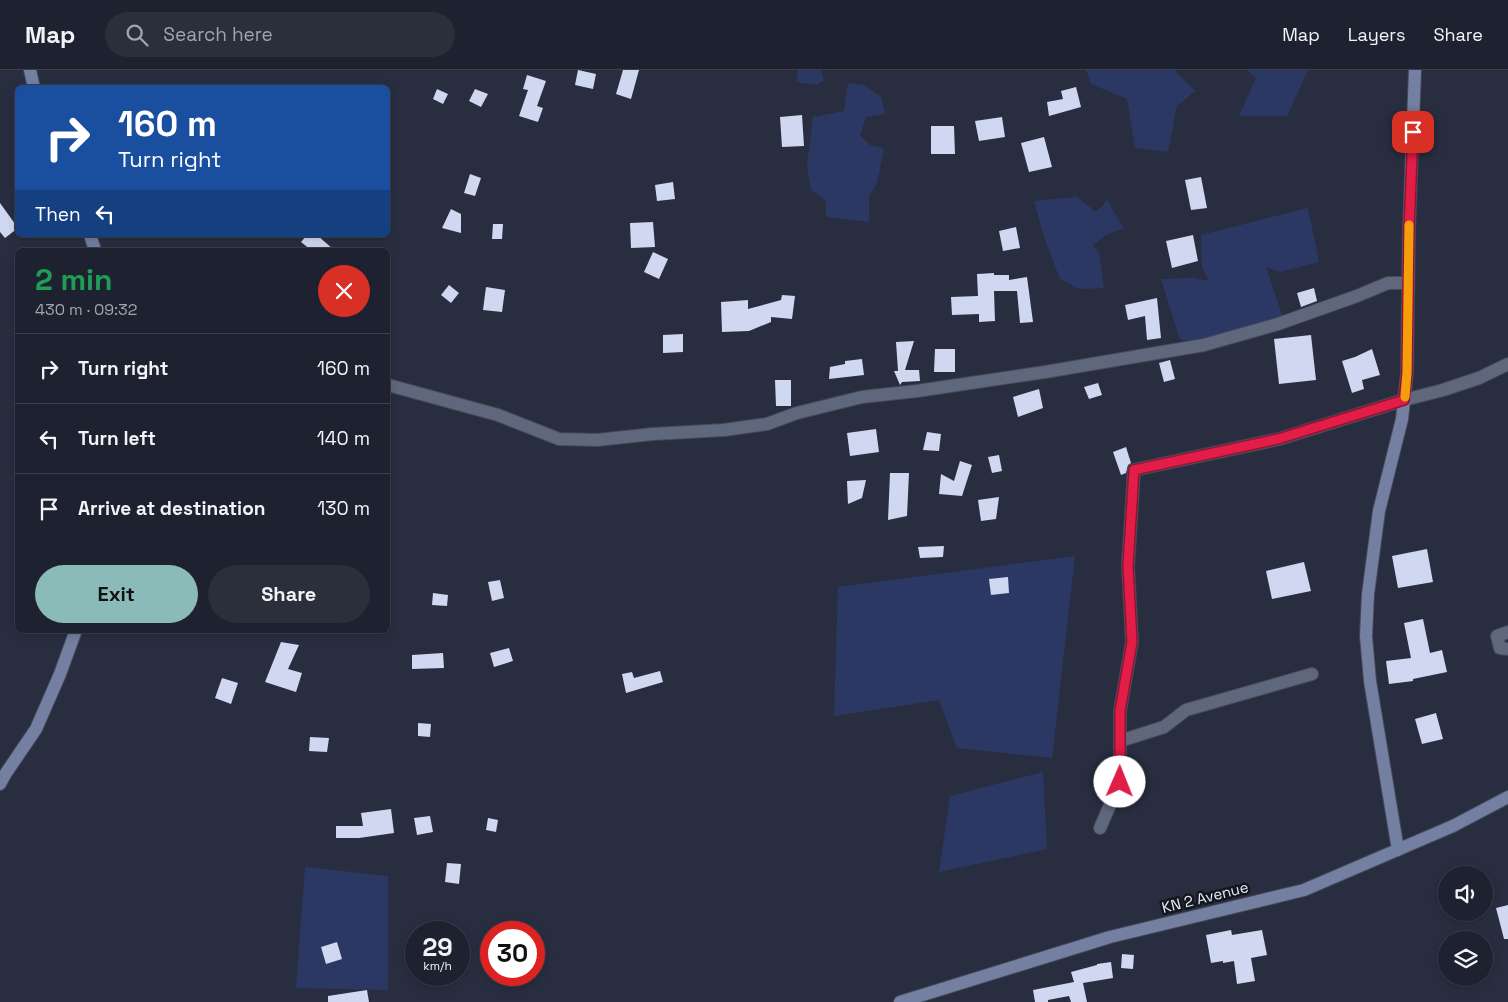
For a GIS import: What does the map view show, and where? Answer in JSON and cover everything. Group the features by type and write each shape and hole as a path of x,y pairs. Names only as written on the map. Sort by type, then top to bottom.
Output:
{"main road":[{"path":"30,70 33,85"},
{"path":"1398,850 1370,681 1366,636 1368,594 1379,511 1402,419 1407,373 1415,70"},
{"path":"0,784 36,729 60,674 75,633"},
{"name":"KN 2 Avenue","path":"900,1002 1110,937 1304,890 1453,826 1508,797"}],"street":[{"path":"390,386 498,414 559,439 597,440 653,434 724,430 767,424 797,413 862,397 917,391 1204,346 1278,324 1388,283 1408,283"},
{"path":"1100,828 1120,782 1120,711 1132,642 1128,566 1134,470 1278,439 1404,400 1443,390 1479,378 1508,364"},
{"path":"1508,632 1498,636 1500,648 1508,649"},
{"path":"1120,741 1164,727 1186,710 1312,674"}],"shaded area":[{"path":"798,70 821,70 824,80 817,85 796,82"},
{"path":"1086,70 1174,70 1195,91 1177,106 1168,152 1135,148 1127,99 1091,84"},
{"path":"1247,70 1308,70 1287,116 1239,116 1256,78"},
{"path":"848,83 864,85 881,97 885,114 866,117 860,136 870,145 884,148 877,183 869,197 869,222 826,217 826,201 811,190 807,166 813,117 844,111"},
{"path":"1077,197 1096,212 1108,200 1124,228 1106,235 1093,245 1099,253 1104,288 1079,289 1060,279 1044,237 1034,201"},
{"path":"1308,208 1319,262 1280,272 1266,267 1283,318 1204,341 1180,340 1161,279 1192,278 1209,281 1202,267 1201,235"},
{"path":"1075,556 1052,758 957,748 939,700 834,716 838,587"},
{"path":"1043,772 1047,849 939,872 950,796"},
{"path":"305,867 388,876 388,990 296,988"}],"building":[{"path":"578,70 596,74 593,89 575,85"},
{"path":"623,70 639,70 631,99 616,94"},
{"path":"527,75 546,81 537,106 543,108 538,122 519,116 528,90 523,89"},
{"path":"1076,87 1081,107 1049,116 1047,102 1063,99 1061,91"},
{"path":"437,89 448,94 443,104 433,99"},
{"path":"475,89 488,94 481,107 469,101"},
{"path":"802,115 804,146 782,147 780,117"},
{"path":"1002,117 1005,137 979,141 975,121"},
{"path":"931,126 954,126 955,154 931,154"},
{"path":"1044,137 1052,167 1029,172 1021,143"},
{"path":"470,174 481,178 475,196 464,193"},
{"path":"1201,177 1207,208 1191,210 1185,180"},
{"path":"673,182 675,199 657,201 655,185"},
{"path":"0,203 15,224 15,230 5,238 0,232"},
{"path":"451,209 461,214 461,233 442,228"},
{"path":"653,222 655,247 631,248 630,223"},
{"path":"493,224 503,224 502,239 492,239"},
{"path":"1016,227 1020,248 1003,251 999,231"},
{"path":"1193,235 1198,261 1172,268 1166,241"},
{"path":"305,237 319,237 332,248 308,248 301,242"},
{"path":"653,252 668,259 659,279 644,272"},
{"path":"994,273 994,275 1009,275 1009,280 1027,277 1033,322 1020,323 1017,291 994,291 995,321 979,322 979,314 952,315 951,297 978,296 977,274"},
{"path":"449,285 459,293 451,303 441,295"},
{"path":"486,287 505,290 502,312 483,310"},
{"path":"1314,288 1317,301 1301,307 1297,293"},
{"path":"782,295 795,296 792,319 771,317 771,322 749,331 722,332 721,302 748,300 748,309 781,300"},
{"path":"1157,298 1161,338 1147,340 1145,316 1128,320 1125,305"},
{"path":"683,334 683,352 663,353 663,335"},
{"path":"1311,335 1316,380 1279,384 1274,339"},
{"path":"914,341 905,370 919,370 920,381 902,382 900,385 894,371 898,371 896,342"},
{"path":"935,349 955,349 955,372 934,372"},
{"path":"1372,349 1380,375 1362,380 1364,389 1352,393 1342,361"},
{"path":"862,359 864,375 829,379 830,367 845,364 845,361"},
{"path":"1170,360 1175,379 1164,382 1159,363"},
{"path":"775,380 791,380 791,406 776,406"},
{"path":"1098,383 1102,395 1089,399 1084,387"},
{"path":"1039,389 1043,408 1018,417 1013,397"},
{"path":"876,429 879,452 850,456 847,433"},
{"path":"927,432 941,434 939,451 923,450"},
{"path":"1126,447 1131,463 1128,465 1126,473 1121,475 1113,452"},
{"path":"999,455 1002,471 992,473 988,457"},
{"path":"960,461 972,465 962,496 939,494 941,474 954,481"},
{"path":"890,473 909,473 907,516 888,520"},
{"path":"866,480 862,498 848,504 847,481"},
{"path":"999,497 996,519 981,521 978,500"},
{"path":"944,546 943,557 920,558 918,547"},
{"path":"1427,549 1433,582 1398,588 1392,556"},
{"path":"1304,562 1311,591 1272,599 1266,571"},
{"path":"1008,577 1009,593 991,595 989,579"},
{"path":"500,580 504,598 492,601 488,582"},
{"path":"433,593 448,595 447,606 432,605"},
{"path":"1423,619 1430,653 1442,650 1447,672 1413,679 1413,681 1389,684 1386,661 1411,658 1404,623"},
{"path":"281,642 299,645 288,669 302,673 296,692 265,682"},
{"path":"509,648 513,661 494,667 490,653"},
{"path":"443,653 444,668 412,669 412,655"},
{"path":"660,671 663,682 626,693 622,674 632,672 634,678"},
{"path":"222,678 238,683 231,704 215,698"},
{"path":"1436,713 1443,739 1422,744 1415,719"},
{"path":"418,723 431,724 430,737 418,736"},
{"path":"310,737 329,738 327,752 309,751"},
{"path":"391,809 394,833 359,838 336,838 336,826 363,826 361,813"},
{"path":"430,816 433,832 417,835 414,818"},
{"path":"488,818 498,820 496,832 486,830"},
{"path":"447,863 461,864 459,884 445,882"},
{"path":"1508,905 1508,939 1504,939 1496,908"},
{"path":"1231,930 1232,935 1262,930 1267,955 1251,958 1255,981 1237,984 1234,961 1211,963 1206,935"},
{"path":"337,942 342,959 326,964 321,947"},
{"path":"1122,954 1134,955 1133,969 1121,968"},
{"path":"1111,962 1113,978 1083,983 1087,1002 1071,1002 1069,996 1048,1000 1048,1002 1035,1002 1033,990 1074,982 1071,972"},
{"path":"367,990 369,1002 328,1002 328,996"}],"slow traffic":[{"path":"1405,397 1409,225"}],"route":[{"path":"1120,782 1120,711 1132,642 1128,566 1134,470 1278,439 1404,400 1407,373 1409,229 1413,132"}]}
